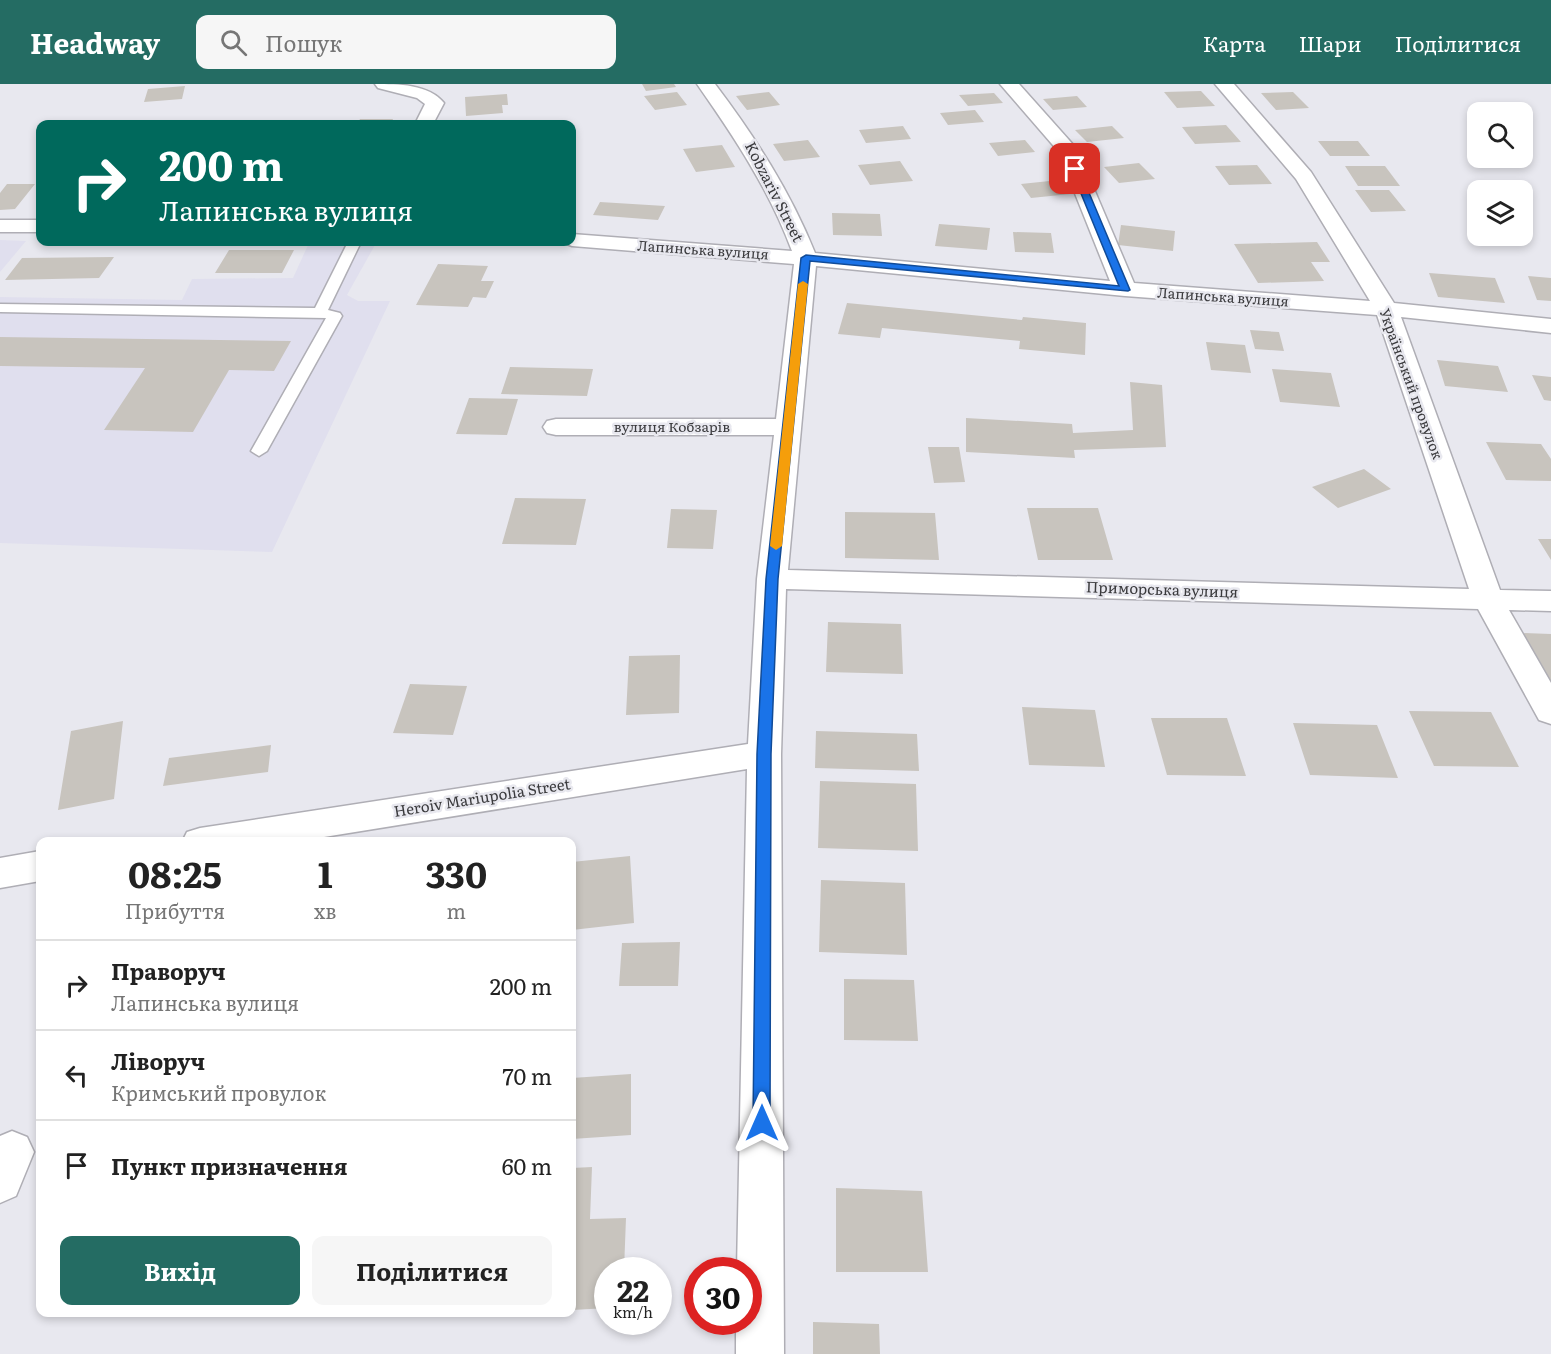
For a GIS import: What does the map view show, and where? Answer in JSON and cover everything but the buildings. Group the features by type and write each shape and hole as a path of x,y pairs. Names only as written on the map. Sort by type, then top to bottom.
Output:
{"street":[{"path":"384,84 423,94 435,103 436,106 427,120"},
{"name":"Kobzariv Street","path":"706,84 747,138 796,231 806,258 772,579 764,754 760,1354"},
{"path":"1009,84 1067,149 1125,290"},
{"name":"Український провулок","path":"1224,84 1304,176 1386,309 1488,599 1551,712"},
{"path":"0,226 36,226"},
{"name":"Лапинська вулиця","path":"576,240 806,258 1125,290 1386,309 1551,326"},
{"name":"вулиця Кобзарів","path":"556,427 788,426"},
{"name":"Приморська вулиця","path":"772,579 1551,601"},
{"name":"Heroiv Mariupolia Street","path":"232,837 764,754"},
{"path":"0,873 36,867"}],"lane":[{"path":"320,312 352,246"},
{"path":"0,308 320,312 335,316 259,451"}],"shaded area":[{"path":"0,240 26,241 0,272"},
{"path":"308,246 374,246 347,295 358,301 390,301 272,552 0,543 0,297 182,300 192,279 293,278"}],"slow traffic":[{"path":"776,546 803,284"}],"route":[{"path":"762,1123 764,754 772,579 806,258 1125,290 1075,169"}]}
